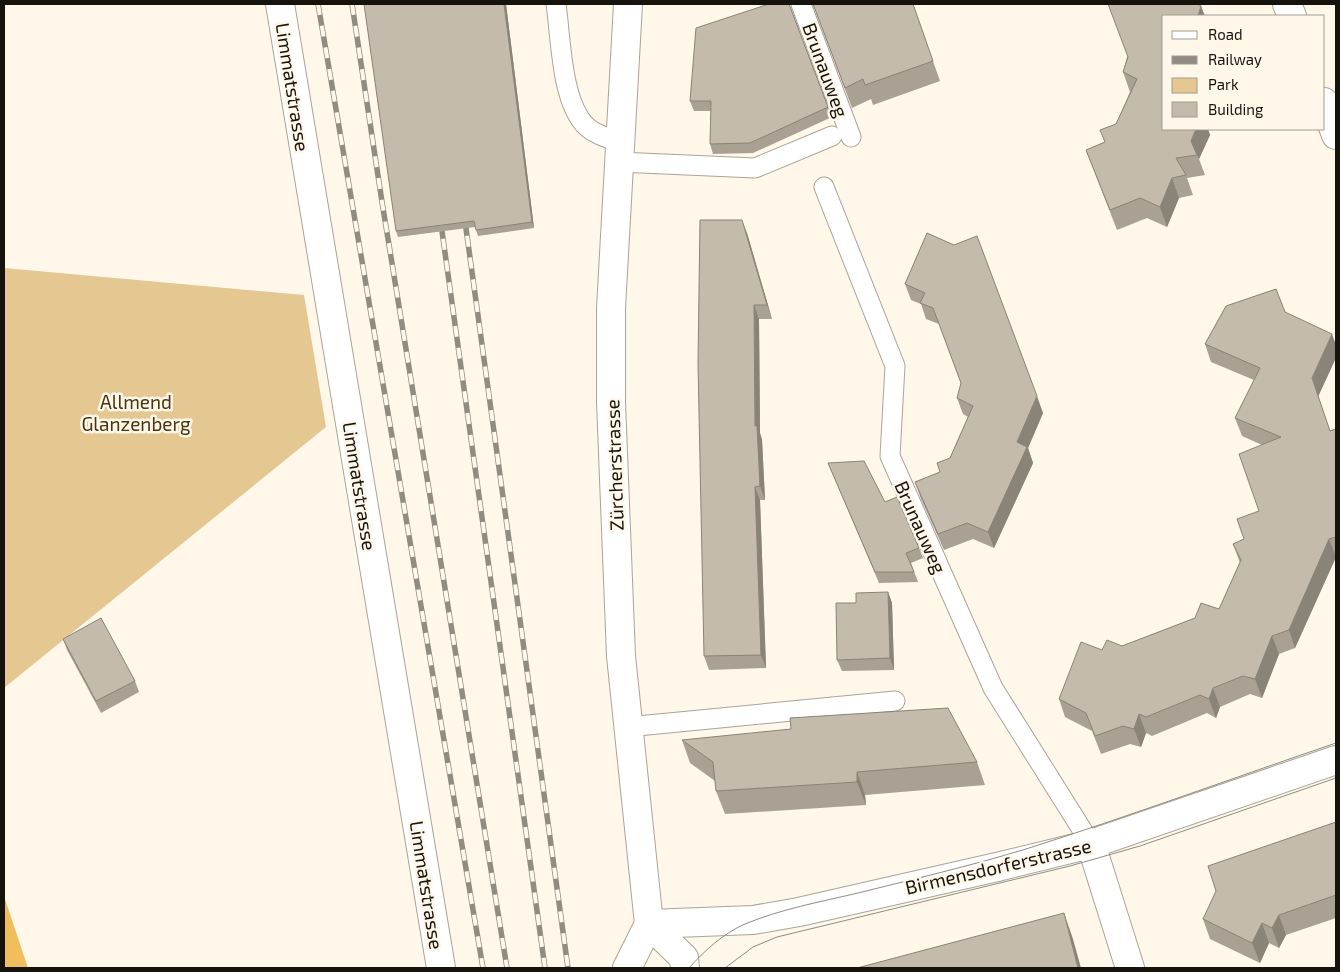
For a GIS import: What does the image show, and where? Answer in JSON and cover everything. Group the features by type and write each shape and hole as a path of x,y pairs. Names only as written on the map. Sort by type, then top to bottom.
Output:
{"street":[{"name":"Limmatstrasse","path":"280,4 441,968"},
{"name":"Zürcherstrasse","path":"628,4 618,152 611,308 611,402 621,656 649,924"},
{"path":"1325,105 1336,136"},
{"name":"Birmensdorferstrasse","path":"649,924 752,920 799,912 1091,844 1336,760"},
{"path":"1091,844 1130,968"},
{"path":"627,968 649,924 684,958 685,968"}],"lane":[{"path":"556,4 569,95 576,112 588,127 618,152"},
{"name":"Brunauweg","path":"618,152 755,168 841,136 802,4"},
{"name":"Brunauweg","path":"824,186 896,366 890,456 993,688 1091,844"},
{"path":"627,727 894,700"}],"green space":[{"name":"Allmend Glanzenberg","path":"4,268 304,295 326,427 4,688"}],"shaded area":[{"path":"4,896 28,968 4,968"}],"building":[{"path":"364,4 504,4 532,222 476,230 474,221 396,231"},
{"path":"769,4 789,4 828,107 750,143 710,144 711,101 690,101 696,28"},
{"path":"813,4 913,4 933,61 865,85 863,79 845,88"},
{"path":"1108,4 1198,4 1201,6 1198,15 1162,15 1162,130 1196,130 1191,141 1197,155 1176,158 1186,175 1172,178 1160,207 1140,198 1110,210 1086,150 1105,142 1100,130 1116,124 1137,79 1123,72 1128,57"},
{"path":"700,220 742,220 767,305 754,305 755,426 757,426 760,486 755,487 761,655 704,656 698,363"},
{"path":"927,233 954,245 977,236 1037,396 1017,442 1027,447 988,532 967,523 938,534 915,482 940,472 937,463 950,458 973,406 957,398 961,383 933,308 920,303 925,293 905,284"},
{"path":"1276,289 1285,312 1332,334 1312,378 1330,431 1336,429 1336,537 1329,539 1289,630 1272,636 1255,679 1243,676 1213,688 1209,699 1200,695 1146,717 1139,714 1134,729 1123,726 1095,736 1086,713 1059,699 1081,642 1102,650 1107,640 1122,646 1195,618 1201,603 1219,609 1241,560 1233,544 1244,539 1237,519 1259,511 1239,454 1281,437 1235,418 1260,368 1205,344 1226,306"},
{"path":"864,461 885,502 897,497 919,548 906,553 914,572 875,572 828,463"},
{"path":"888,592 890,658 837,660 836,603 856,603 856,593"},
{"path":"101,618 135,681 96,701 63,639"},
{"path":"948,708 977,762 857,772 857,782 716,791 713,762 682,740 791,729 790,718"},
{"path":"1336,822 1336,895 1279,915 1272,928 1262,923 1252,943 1203,919 1216,891 1208,866"},
{"path":"1064,913 1078,968 857,968"}],"tram line":[{"path":"689,968 722,937 745,924 772,914 1026,849 1336,743"},
{"path":"725,968 753,947 777,937 1070,866 1140,846 1336,778"}],"railway":[{"path":"318,4 483,968"},
{"path":"352,4 382,202 507,968"},
{"path":"464,214 568,968"},
{"path":"440,217 545,968"}]}
